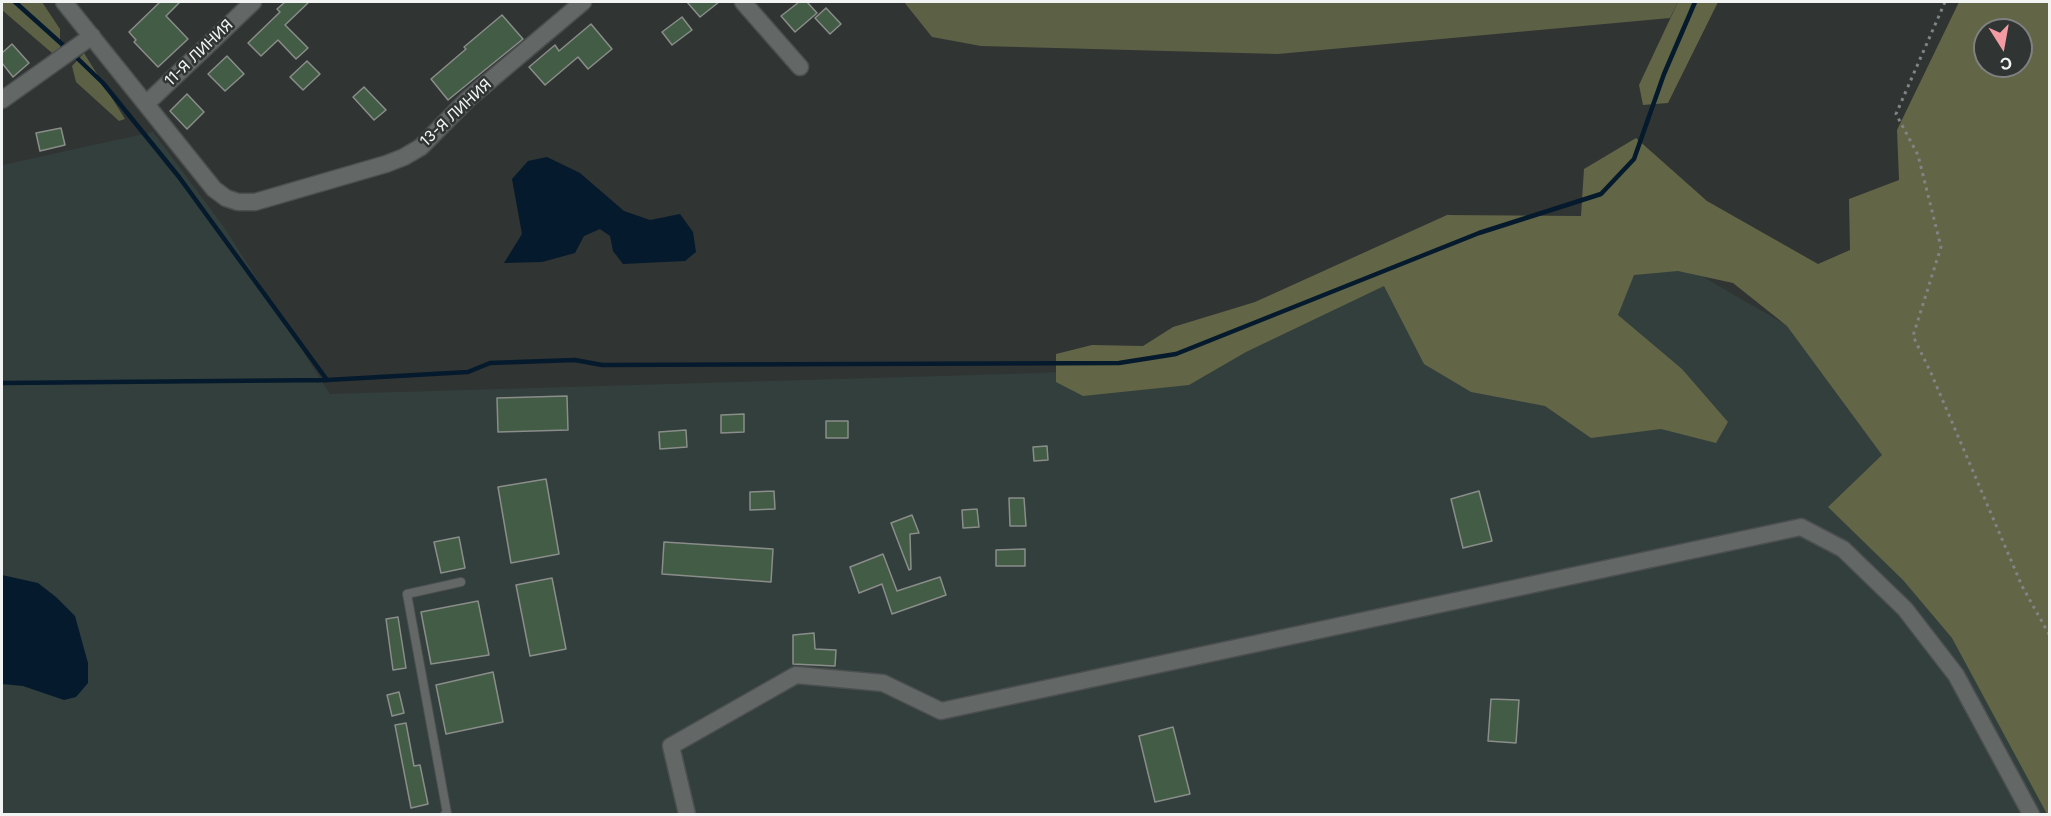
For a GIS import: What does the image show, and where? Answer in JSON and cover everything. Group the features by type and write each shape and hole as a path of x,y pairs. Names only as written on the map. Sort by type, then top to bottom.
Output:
{"street":[{"path":"64,2 146,104"},
{"name":"11-Я ЛИНИЯ","path":"146,104 253,2"},
{"name":"13-Я ЛИНИЯ","path":"146,104 213,189 226,198 238,202 255,202 404,157 421,147 468,99 583,2"},
{"path":"743,2 800,67"},
{"path":"2,100 92,36"},
{"path":"687,814 671,746 795,675 883,683 941,711 1801,527 1843,549 1905,609 1956,675 2031,814"}],"lane":[{"path":"444,814 447,813 407,594 461,582"}],"path":[{"path":"1945,2 1896,114 1918,155 1941,247 1913,336 2022,586 2049,636"}],"shaded area":[{"path":"153,132 224,227 330,394 1041,373 1191,363 1460,244 1686,267 1840,356 2049,814 2,814 2,165"}],"green space":[{"path":"2,2 42,2 60,29 60,52 52,53 2,10"},
{"path":"904,2 1678,2 1670,18 1278,54 981,46 932,37"},
{"path":"1678,2 1718,2 1668,103 1643,105 1639,85"},
{"path":"1959,2 2049,2 2049,814 1952,638 1903,580 1828,507 1882,455 1787,326 1733,283 1678,271 1634,275 1618,315 1682,369 1728,422 1716,443 1661,429 1591,438 1545,406 1471,392 1424,364 1384,286 1246,352 1189,385 1083,396 1056,382 1056,354 1092,345 1143,346 1173,327 1255,302 1447,215 1581,216 1584,169 1636,138 1707,201 1818,264 1850,250 1849,199 1899,180 1897,130"},
{"path":"84,53 125,119 119,121 76,82 72,66"}],"water":[{"path":"547,157 580,173 624,211 650,220 680,214 693,232 696,252 685,261 623,264 613,251 610,236 600,229 584,236 575,253 542,262 504,263 522,234 512,179 528,161"},
{"path":"2,575 38,583 75,616 88,663 88,683 76,697 64,700 23,686 2,684"}],"building":[{"path":"160,2 180,2 166,16 188,39 158,67 134,42 136,40 129,32"},
{"path":"285,2 309,2 285,25 308,48 296,59 278,40 261,56 248,43 280,12 277,9"},
{"path":"687,2 719,2 700,17"},
{"path":"799,2 807,2 817,13 795,32 781,16"},
{"path":"826,8 841,24 830,34 815,18"},
{"path":"502,15 523,39 448,100 431,79"},
{"path":"682,17 692,30 672,45 662,32"},
{"path":"591,24 612,49 588,69 578,57 545,85 529,67 555,45 559,51"},
{"path":"12,44 29,63 13,77 2,63 2,53"},
{"path":"227,56 244,74 225,91 208,74"},
{"path":"307,61 320,74 303,90 290,77"},
{"path":"364,87 386,110 374,120 353,97"},
{"path":"187,94 204,112 187,129 170,111"},
{"path":"61,128 65,145 40,151 36,133"},
{"path":"567,396 568,430 498,432 497,398"},
{"path":"744,414 744,432 721,433 721,415"},
{"path":"826,421 848,421 848,438 826,438"},
{"path":"686,430 687,447 660,449 659,432"},
{"path":"1047,446 1048,460 1034,461 1033,447"},
{"path":"546,479 559,554 511,563 498,487"},
{"path":"774,491 775,509 750,510 750,492"},
{"path":"1479,491 1492,541 1463,548 1451,499"},
{"path":"1009,498 1024,498 1026,526 1010,526"},
{"path":"977,509 979,527 963,528 962,510"},
{"path":"912,515 919,533 910,534 911,569 909,570 891,523"},
{"path":"459,537 465,568 441,573 434,542"},
{"path":"664,542 773,549 771,582 662,574"},
{"path":"1025,549 1025,566 996,566 996,550"},
{"path":"883,554 897,591 940,577 946,595 892,614 882,584 859,593 850,567"},
{"path":"552,578 566,649 530,656 516,585"},
{"path":"478,601 489,655 431,664 421,612"},
{"path":"398,617 406,668 393,670 386,619"},
{"path":"814,633 815,649 836,650 835,666 793,664 793,635"},
{"path":"493,672 503,722 446,734 436,685"},
{"path":"399,692 404,713 392,716 387,695"},
{"path":"1491,699 1519,700 1516,743 1488,741"},
{"path":"406,723 414,766 420,765 428,804 411,808 395,725"},
{"path":"1173,727 1190,794 1155,802 1139,736"}],"waterway":[{"path":"15,2 64,46"},
{"path":"2,383 327,380 468,372 490,363 575,360 602,365 1119,363 1176,354 1479,233 1601,194 1634,159 1664,74 1695,2"},
{"path":"76,57 103,83 179,177 327,380"}]}
